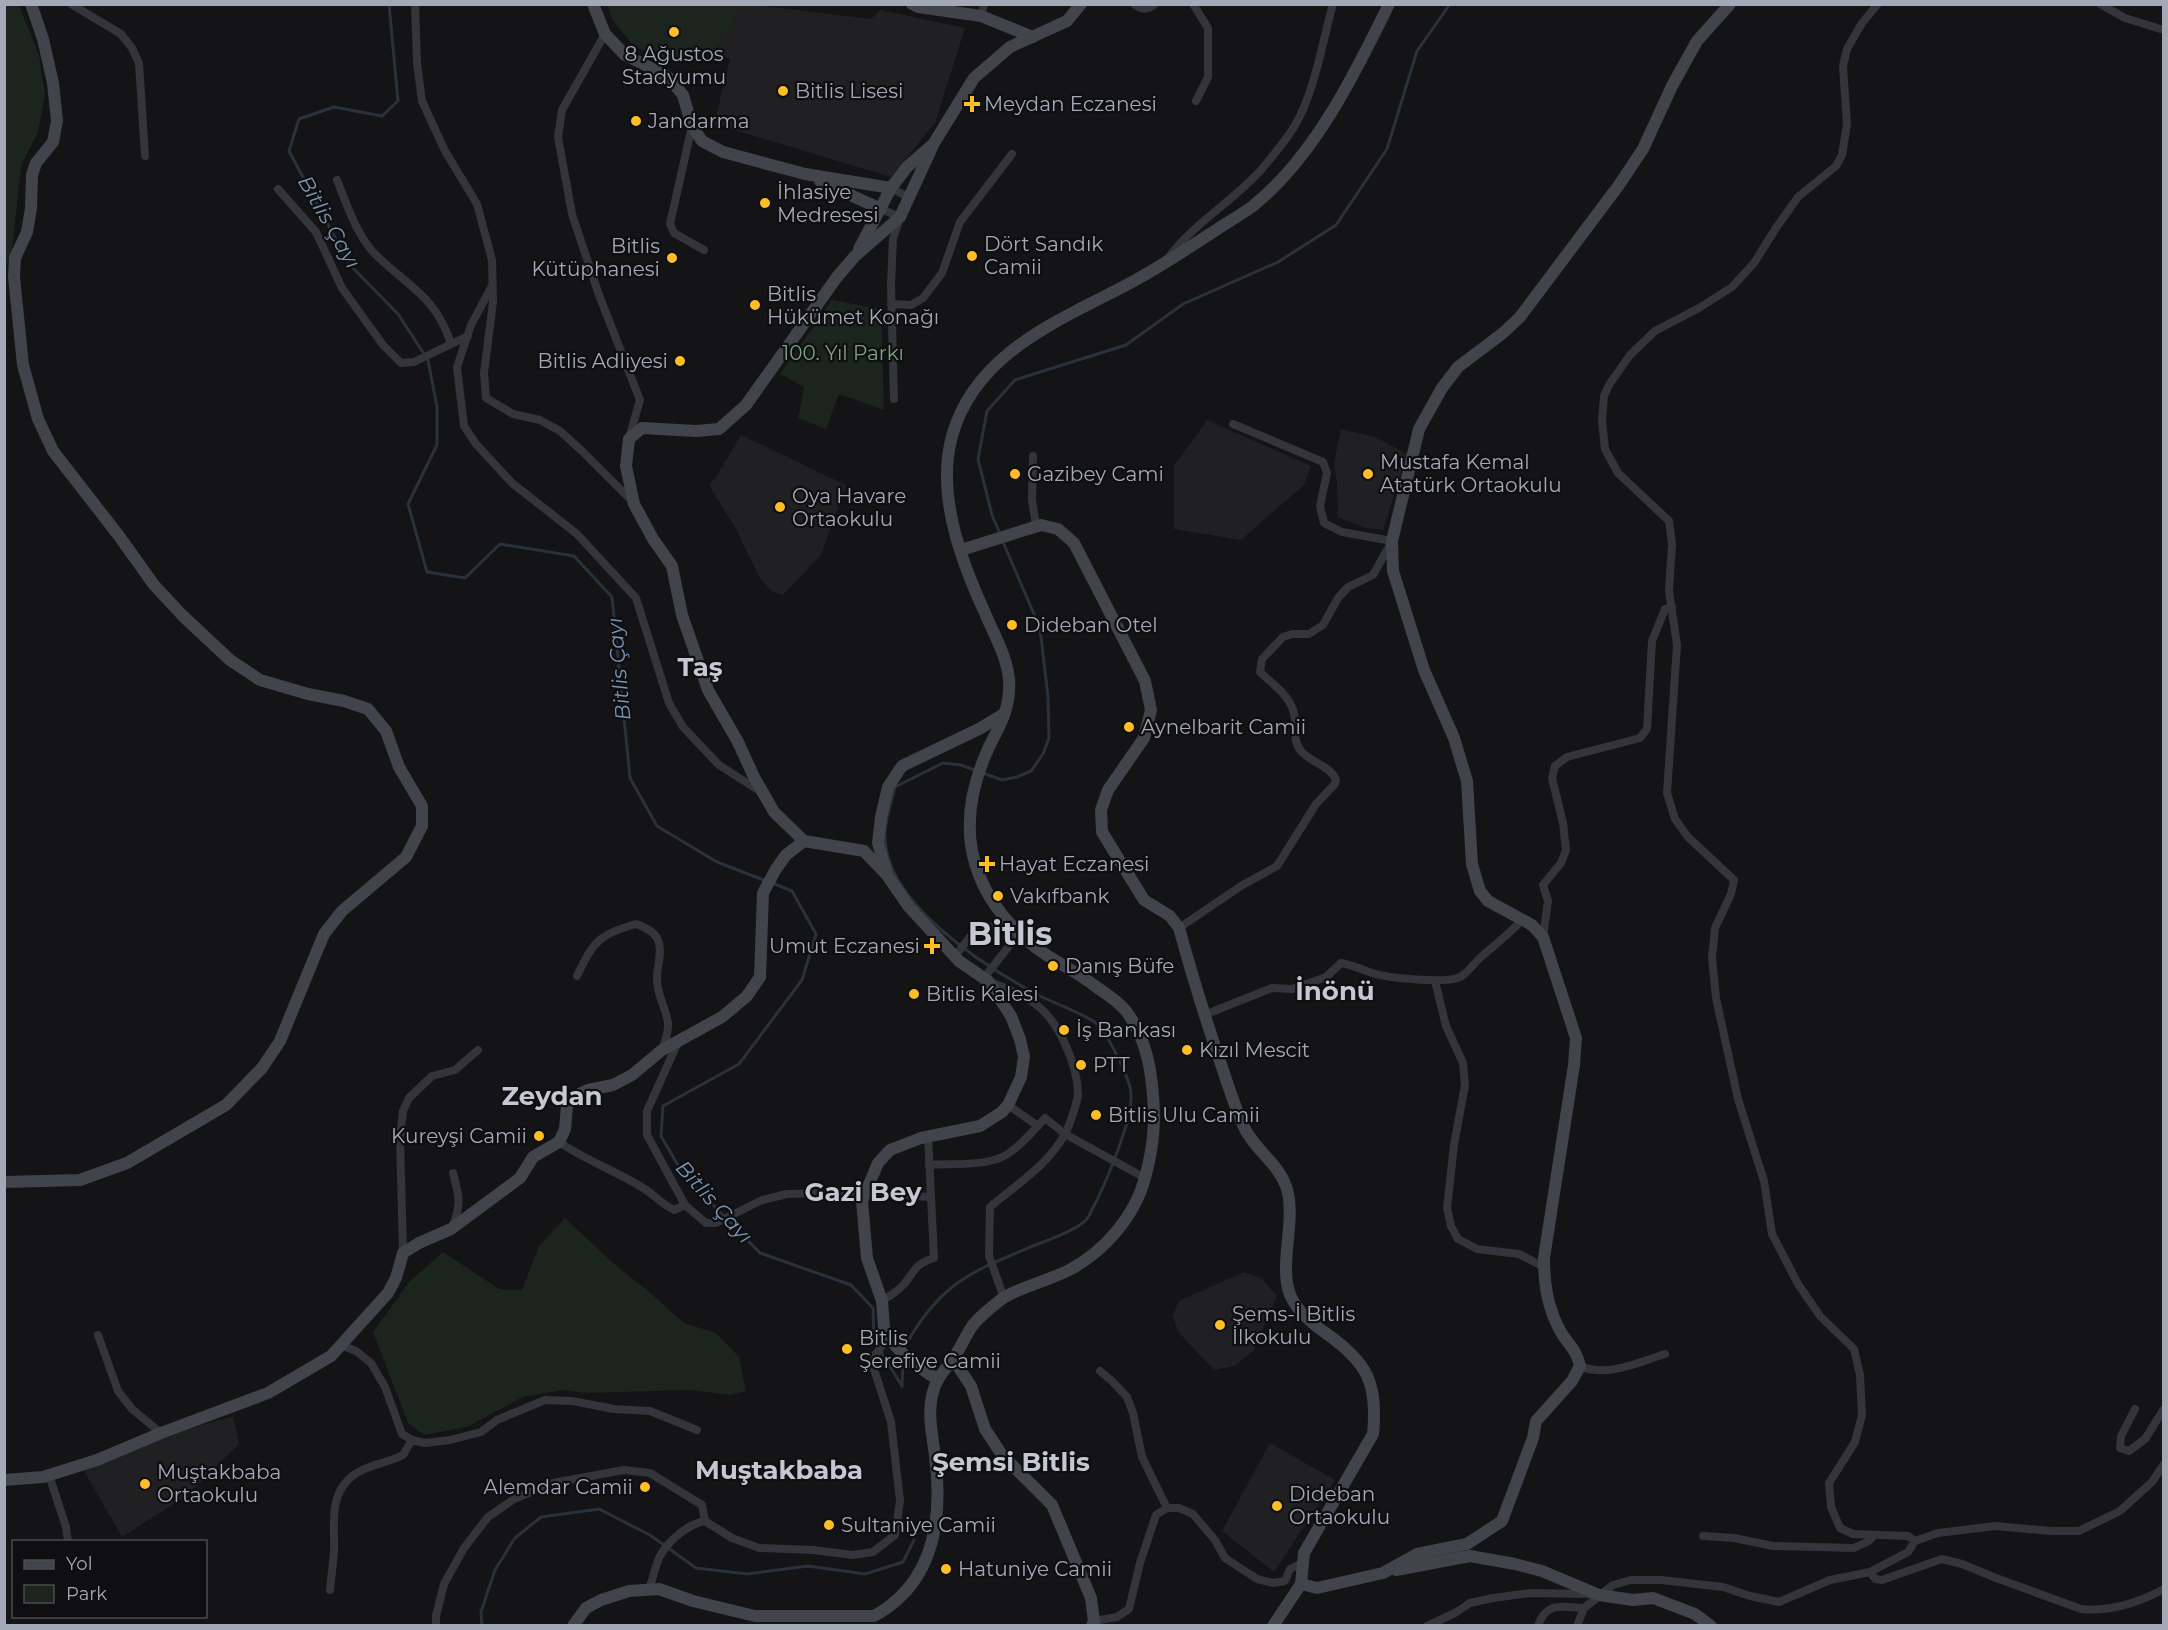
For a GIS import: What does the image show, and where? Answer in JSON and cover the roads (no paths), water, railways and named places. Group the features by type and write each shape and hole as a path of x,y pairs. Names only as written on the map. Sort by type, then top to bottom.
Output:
{"street":[{"path":"4,1182 80,1180 128,1163 226,1105 262,1068 279,1041 324,934 342,911 406,857 422,826 422,806 399,768 386,731 368,709 260,680 230,660 153,585 119,536 53,451 38,419 24,365 14,277 15,258 27,232 31,208 32,175 36,163 53,142 57,121 53,83 32,4"},
{"path":"71,4 121,34 132,48 139,63 145,156"},
{"path":"415,4 417,63 422,101 445,150 477,204 492,260 493,302 484,373 486,398 513,414 540,420 560,431 634,504"},
{"path":"912,4 918,7 982,10 1033,36"},
{"path":"894,399 891,304 893,239 900,217 934,143 974,78 1010,47 1067,21 1081,4"},
{"path":"1134,4 1140,9 1150,9 1155,4"},
{"path":"1193,4 1208,28 1208,77 1196,101"},
{"path":"1162,265 1180,241 1219,209 1260,170 1294,126 1310,88 1332,4"},
{"path":"573,1626 586,1608 601,1600 629,1591 659,1588 693,1601 755,1616 874,1616 885,1611 913,1584 924,1566 934,1532 938,1498 930,1405 938,1380 974,1324 1004,1298 1071,1269 1100,1250 1139,1197 1156,1120 1150,1064 1141,1037 1123,1007 1078,973 1034,946 1008,921 990,900 972,856 969,818 974,786 982,763 1002,726 1010,687 1006,661 971,582 952,520 947,468 950,442 960,412 971,394 1004,356 1028,337 1162,265 1253,205 1282,177 1302,154 1335,107 1389,4"},
{"path":"1543,936 1532,925 1488,902 1480,891 1472,864 1467,780 1454,738 1424,670 1401,602 1393,571 1392,541 1419,429 1442,388 1458,367 1520,317 1619,185 1642,149 1672,86 1697,41 1730,4"},
{"path":"1878,4 1862,22 1847,49 1843,66 1847,124 1842,155 1836,166 1798,197 1754,263 1732,287 1699,308 1655,331 1630,355 1604,396 1602,421 1605,449 1617,473 1669,521 1672,544 1669,591 1677,645 1667,793 1675,819 1688,837 1734,879 1731,894 1715,928 1712,957 1716,998 1738,1099 1764,1181 1772,1234 1798,1284 1820,1316 1854,1349 1860,1375 1862,1415 1855,1442 1829,1483 1831,1507 1840,1528 1853,1534 1908,1536 1915,1541"},
{"path":"2100,4 2126,18 2163,30"},
{"path":"596,9 605,34 625,55 667,76 683,95 692,126 702,141 723,152 806,174 891,188 910,198"},
{"path":"605,34 562,111 558,136 572,214 599,295 640,400 629,439 626,466 634,504 653,539 672,566 682,615 708,690 738,742 761,792 774,812 804,841 864,851 887,875 909,907 957,954 987,978 1036,1004 1056,1026 1071,1058 1078,1096 1065,1134 1042,1164 990,1207 989,1256 1004,1298"},
{"path":"692,126 670,224 674,233 704,250"},
{"path":"855,256 891,188 907,167 934,143"},
{"path":"891,304 911,304 923,298 942,273 960,222 1012,154"},
{"path":"806,174 900,217"},
{"path":"337,180 356,226 374,253 432,304 446,325 451,344"},
{"path":"279,189 316,232 342,288 383,345 401,363 414,362 468,336"},
{"path":"629,439 642,428 696,431 719,429 747,405 837,277 855,256 900,217"},
{"path":"492,286 471,326 457,367 464,426 476,444 513,483 576,534 636,598 669,703 683,727 719,765 761,792"},
{"path":"1233,423 1323,462 1327,473 1320,506 1324,523 1342,532 1392,541"},
{"path":"1033,456 1032,500 1036,526"},
{"path":"961,550 1036,526 1058,529 1074,543 1145,681 1151,710 1144,738 1108,790 1101,810 1102,832 1144,900 1170,916 1179,928 1204,1015 1236,1107 1247,1133 1274,1166 1286,1187 1290,1211 1286,1274 1291,1299 1310,1322 1347,1348 1364,1366 1373,1390 1375,1413 1373,1434 1308,1544 1304,1553 1300,1584 1273,1626"},
{"path":"1179,928 1241,886 1277,866 1316,804 1335,784 1336,780 1332,772 1300,750 1295,739 1292,706 1289,699 1260,672 1262,659 1283,637 1292,634 1309,634 1323,625 1338,598 1348,587 1373,575 1392,541"},
{"path":"1383,1573 1417,1554 1467,1544 1502,1521 1533,1438 1536,1421 1572,1381 1580,1366 1576,1351 1563,1336 1551,1312 1544,1285 1544,1267 1576,1038 1543,936 1548,901 1543,885 1561,863 1566,850 1563,823 1552,778 1553,769 1567,757 1645,735 1652,641 1665,609 1672,607"},
{"path":"887,875 878,843 888,787 902,766 980,729 1004,714"},
{"path":"403,1253 451,1229 520,1178 533,1157 559,1142 565,1129 567,1106 573,1097 588,1090 613,1085 632,1075 662,1050 722,1017 747,996 760,977 764,893 786,855 804,841"},
{"path":"1204,1015 1272,988 1292,989 1326,977 1341,963 1358,966 1373,973 1435,981 1460,977 1506,938 1522,920"},
{"path":"957,954 973,933 1008,921"},
{"path":"577,976 588,951 603,936 636,924 648,929 658,940 659,999 668,1021 668,1032 662,1050"},
{"path":"987,978 1020,932"},
{"path":"649,1589 660,1556 677,1536 693,1523 705,1521 732,1538 759,1548 813,1550 853,1555 873,1552 895,1534 900,1501 891,1422 873,1366 875,1355 886,1341 882,1301 867,1258 862,1201 878,1163 890,1150 928,1136 980,1126 1002,1112 1008,1105 1021,1077 1024,1057 1011,1016 987,978"},
{"path":"1435,981 1446,1026 1463,1063 1465,1085 1454,1145 1447,1208 1451,1226 1458,1239 1477,1249 1519,1254 1544,1267"},
{"path":"679,1041 647,1111 647,1135 684,1205 706,1223 716,1223 762,1200 787,1194 864,1192 930,1197"},
{"path":"4,1480 49,1475 97,1460 160,1433 268,1393 331,1356 388,1293 396,1278 403,1253 400,1137 403,1112 409,1098 432,1076 455,1070 478,1050"},
{"path":"1008,1105 1038,1126"},
{"path":"929,1164 983,1162 998,1158 1011,1152 1045,1118 1065,1134 1145,1178"},
{"path":"882,1301 905,1283 911,1271 924,1261 934,1258 928,1136"},
{"path":"559,1142 574,1153 609,1168 646,1189 661,1203 674,1210 684,1205"},
{"path":"451,1229 459,1211 459,1193 453,1173"},
{"path":"98,1335 118,1391 132,1409 160,1433"},
{"path":"886,1341 938,1380"},
{"path":"342,1345 356,1351 371,1363 385,1387 402,1434 412,1440 425,1443 450,1440 481,1432 497,1420 545,1400 572,1401 614,1409 650,1411 697,1430"},
{"path":"1580,1366 1588,1370 1604,1371 1665,1354"},
{"path":"953,1359 971,1386 985,1429 996,1447 1052,1505 1091,1598 1093,1623 1117,1617 1129,1608 1140,1563 1156,1515 1167,1508 1179,1508 1193,1514 1215,1540 1226,1558 1257,1579 1273,1583 1285,1581 1290,1569 1302,1563"},
{"path":"1100,1371 1127,1397 1133,1413 1142,1457 1167,1508"},
{"path":"2135,1409 2121,1436 2120,1448 2129,1451 2145,1439 2163,1409"},
{"path":"330,1590 334,1551 334,1509 342,1488 348,1479 367,1467 404,1455 412,1440"},
{"path":"1576,1626 1584,1608 1599,1595 1613,1585 1631,1580 1661,1580 1723,1587 1779,1602 1830,1580 1870,1572 1908,1552 1915,1541 1938,1533 1995,1526 2079,1531 2120,1511 2152,1482 2163,1464"},
{"path":"436,1626 436,1616 444,1584 464,1548 488,1517 514,1499 553,1483 624,1470 650,1473 702,1505 705,1521"},
{"path":"49,1475 66,1527 68,1540"},
{"path":"1702,1536 1734,1538 1773,1546 1854,1548 1869,1541 1874,1535"},
{"path":"1300,1584 1317,1588 1470,1556 1542,1571 1599,1595"},
{"path":"1870,1572 1875,1579 1882,1580 1942,1559 2091,1610 2120,1607 2163,1588"},
{"path":"1427,1626 1470,1603 1530,1593 1599,1595 1634,1600 1653,1598 1695,1614 1711,1626"},
{"path":"1538,1626 1542,1614 1552,1607 1584,1608"}],"waterway":[{"name":"Bitlis Çayı","path":"389,4 398,101 382,116 334,107 299,119 289,151 349,264 398,314 428,360 437,407 437,445 408,504 427,572 465,578 500,544 574,556 612,597 630,778 657,826 717,862 766,881"},
{"path":"1001,536 992,515 978,459 987,411 1015,380 1126,345 1183,304 1278,262 1336,225 1387,149 1417,51 1450,4"},
{"path":"983,773 1002,780 1031,771 1043,754 1049,738 1048,697 1040,628 1003,542"},
{"path":"903,1350 930,1309 958,1282 993,1263 1070,1231 1086,1220 1113,1164 1130,1107 1130,1086 1102,1029 1086,1017 1018,984 941,930 918,907 900,883 888,858 885,832 895,787 943,763 961,765 977,771"},
{"name":"Bitlis Çayı","path":"772,883 792,891 816,934 802,980 739,1064 663,1106 661,1136 683,1174 760,1253 851,1285 873,1308 874,1341 902,1386"},
{"path":"902,1386 903,1360"},
{"name":"Bitlis Çayı","path":"482,1626 481,1612 495,1570 515,1538 541,1517 599,1509 650,1535 696,1568 747,1574 808,1566 865,1574 903,1562 914,1540"}],"place":[{"name":"8 Ağustos Stadyumu","path":"674,32"},
{"name":"Bitlis Lisesi","path":"783,91"},
{"name":"Meydan Eczanesi","path":"972,104"},
{"name":"Jandarma","path":"636,121"},
{"name":"İhlasiye Medresesi","path":"765,203"},
{"name":"Dört Sandık Camii","path":"972,256"},
{"name":"Bitlis Kütüphanesi","path":"672,258"},
{"name":"Bitlis Hükümet Konağı","path":"755,305"},
{"name":"Bitlis Adliyesi","path":"680,361"},
{"name":"Gazibey Cami","path":"1015,474"},
{"name":"Mustafa Kemal Atatürk Ortaokulu","path":"1368,474"},
{"name":"Oya Havare Ortaokulu","path":"780,507"},
{"name":"Dideban Otel","path":"1012,625"},
{"name":"Aynelbarit Camii","path":"1129,727"},
{"name":"Hayat Eczanesi","path":"987,864"},
{"name":"Vakıfbank","path":"998,896"},
{"name":"Umut Eczanesi","path":"932,946"},
{"name":"Danış Büfe","path":"1053,966"},
{"name":"Bitlis Kalesi","path":"914,994"},
{"name":"İş Bankası","path":"1064,1030"},
{"name":"Kızıl Mescit","path":"1187,1050"},
{"name":"PTT","path":"1081,1065"},
{"name":"Bitlis Ulu Camii","path":"1096,1115"},
{"name":"Kureyşi Camii","path":"539,1136"},
{"name":"Şems-İ Bitlis İlkokulu","path":"1220,1325"},
{"name":"Bitlis Şerefiye Camii","path":"847,1349"},
{"name":"Muştakbaba Ortaokulu","path":"145,1484"},
{"name":"Alemdar Camii","path":"645,1487"},
{"name":"Dideban Ortaokulu","path":"1277,1506"},
{"name":"Sultaniye Camii","path":"829,1525"},
{"name":"Hatuniye Camii","path":"946,1569"}],"district":[{"name":"Taş","path":"700,667"},
{"name":"Bitlis","path":"1010,934"},
{"name":"İnönü","path":"1335,991"},
{"name":"Zeydan","path":"552,1096"},
{"name":"Gazi Bey","path":"863,1192"},
{"name":"Şemsi Bitlis","path":"1011,1462"},
{"name":"Muştakbaba","path":"779,1470"}],"park label":[{"name":"100. Yıl Parkı","path":"843,353"}]}
